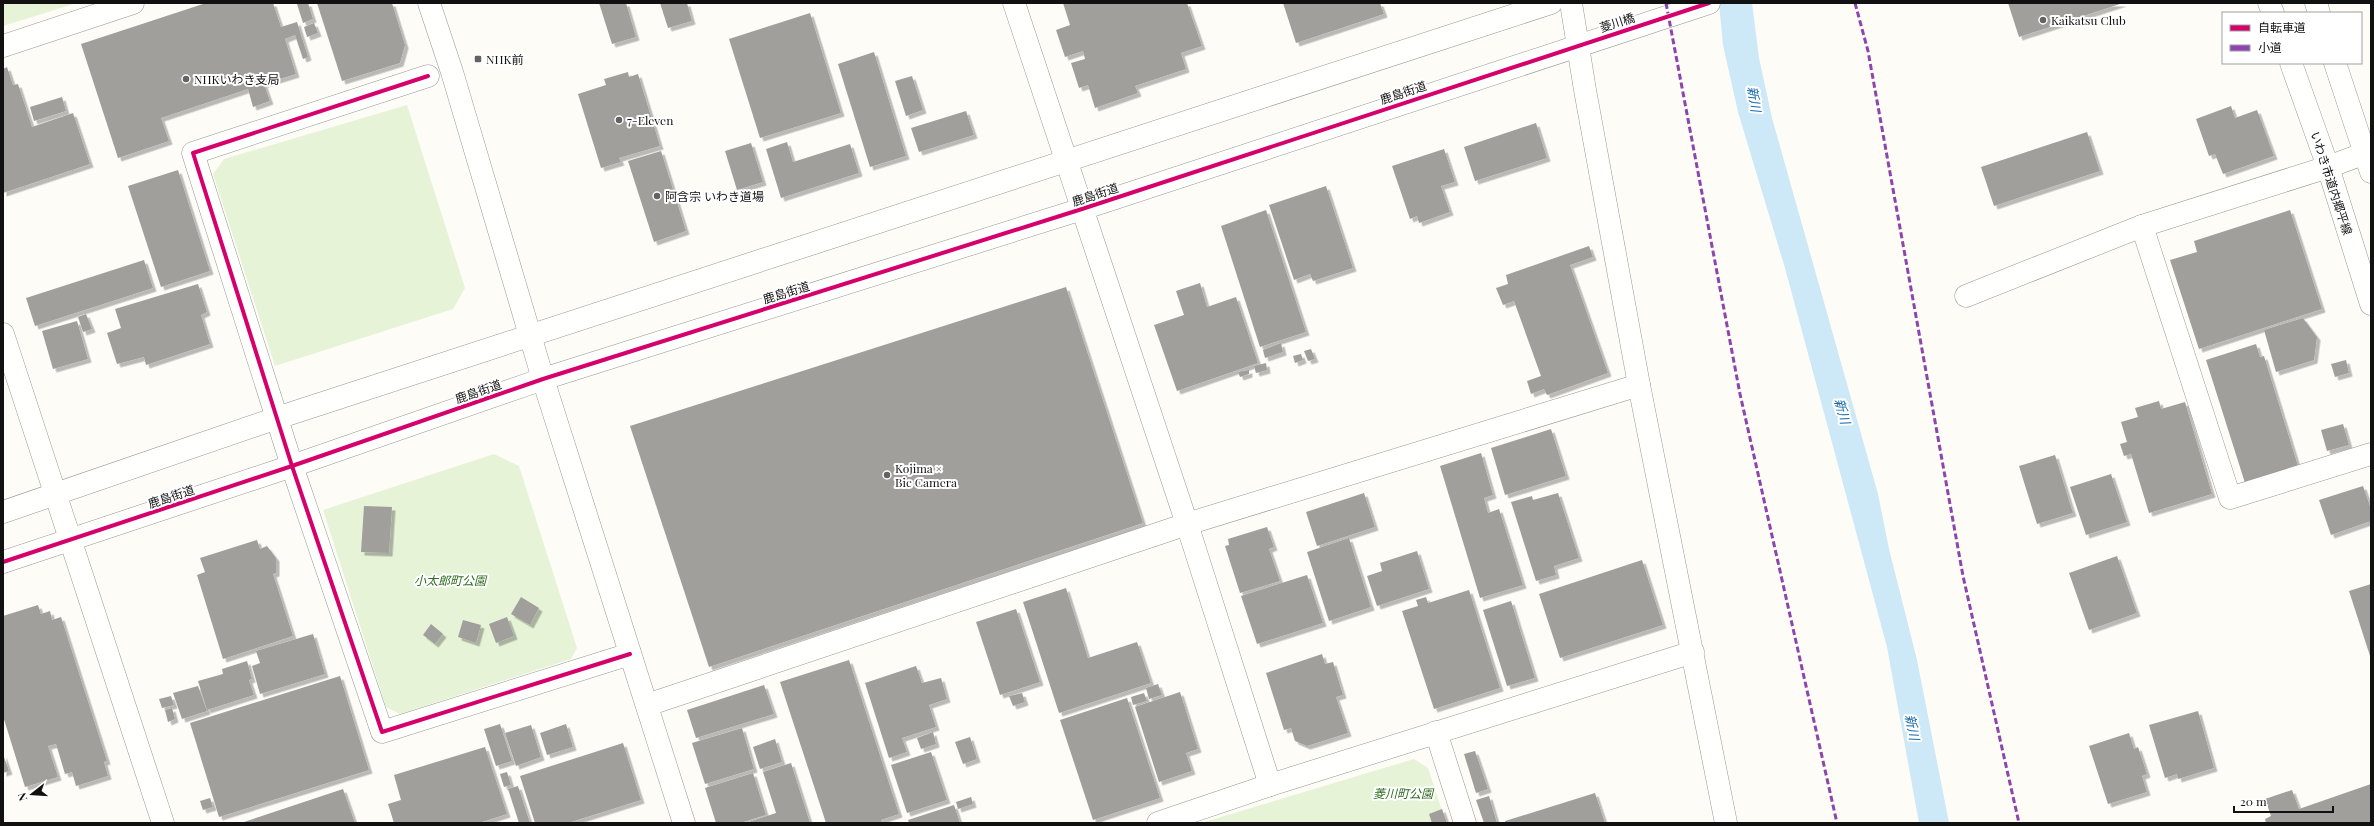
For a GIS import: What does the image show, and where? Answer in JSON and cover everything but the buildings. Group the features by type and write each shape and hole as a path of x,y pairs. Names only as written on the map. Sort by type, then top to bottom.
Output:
{"street":[{"path":"3,46 133,3"},
{"path":"429,3 452,72 543,379 684,823"},
{"path":"1014,3 1187,524 1270,785"},
{"path":"3,512 277,418 1551,3"},
{"path":"1571,3 1577,45 1639,385 1726,823"},
{"name":"菱川橋","path":"1577,45 1709,3"},
{"name":"鹿島街道","path":"3,562 292,466 543,379 1082,209 1577,45"},
{"name":"いわき市道内郷平線","path":"2291,64 2328,167 2371,304"},
{"path":"1966,296 2142,226 2328,167 2369,159 2335,64"},
{"path":"428,76 193,153 292,466 382,732 630,654"},
{"path":"2142,226 2230,498 2371,454"},
{"path":"3,334 72,539 163,823"},
{"path":"646,705 1187,524 1639,385"},
{"path":"1158,823 1270,785 1693,652"},
{"path":"1436,732 1465,823"}],"green space":[{"path":"3,3 77,3 3,26"},
{"path":"407,105 465,288 453,309 275,366 213,174 224,159"},
{"name":"小太郎町公園","path":"494,454 519,466 577,648 571,659 400,714 386,707 323,510"},
{"name":"菱川町公園","path":"1414,759 1428,768 1446,823 1201,823"}],"water":[{"name":"新川","path":"1719,3 1752,3 1759,58 1772,118 1878,494 1889,549 1917,660 1949,823 1919,823 1887,647 1785,268 1738,112 1723,45"}],"marked path":[{"path":"1666,3 1740,394 1837,823"},
{"path":"1855,3 1868,51 1963,576 2019,823"}],"cycle path":[{"path":"3,562 292,466 543,379 1082,209 1709,3"},
{"path":"428,76 193,153 292,466 382,732 630,654"}],"place":[{"name":"Kaikatsu Club","path":"2043,20"},
{"name":"NHK前","path":"478,59"},
{"name":"NHKいわき支局","path":"186,79"},
{"name":"7-Eleven","path":"619,120"},
{"name":"阿含宗 いわき道場","path":"657,196"},
{"name":"Kojima × Bic Camera","path":"887,475"}]}
